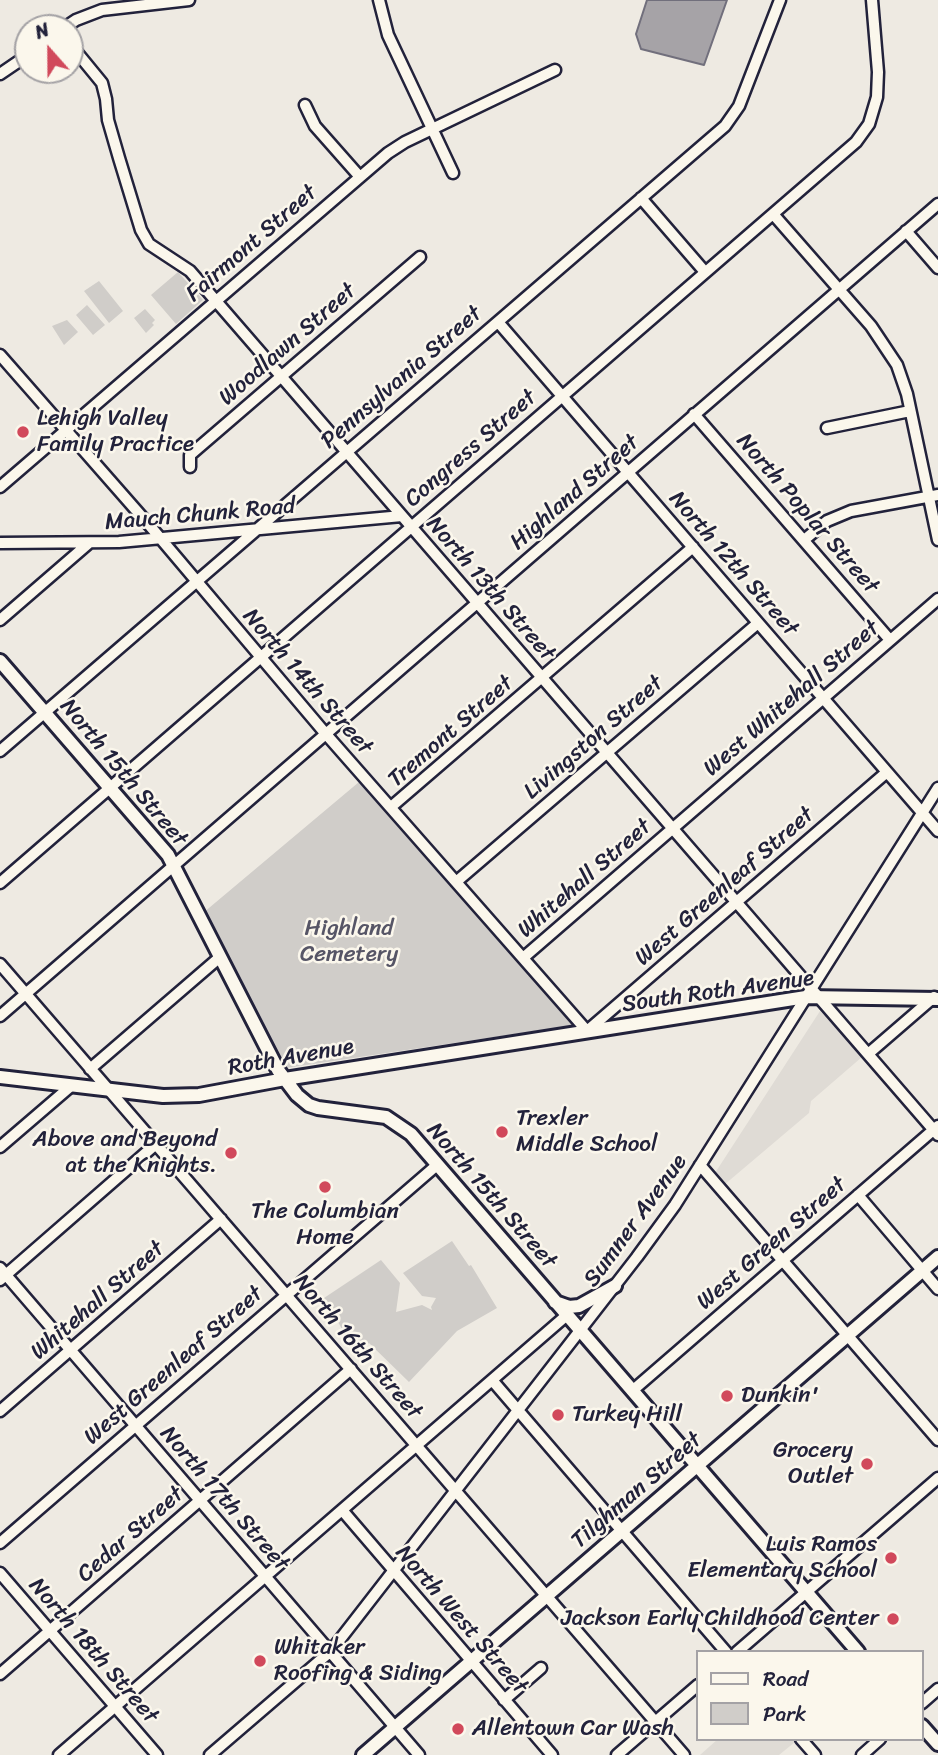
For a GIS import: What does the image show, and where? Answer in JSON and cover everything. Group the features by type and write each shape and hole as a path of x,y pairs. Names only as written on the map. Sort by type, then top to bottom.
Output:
{"main road":[{"name":"North 15th Street","path":"0,661 168,855 278,1069 297,1095 309,1105 318,1108 375,1114 394,1121 411,1134 856,1650"},
{"name":"South Roth Avenue","path":"587,1031 813,994 936,997"},
{"name":"Roth Avenue","path":"0,1077 181,1096 587,1031"},
{"name":"Tilghman Street","path":"363,1755 938,1257"},
{"path":"555,1302 569,1307 579,1306 615,1286"},
{"path":"924,1728 938,1744"}],"street":[{"path":"84,17 102,10 188,0"},
{"path":"379,0 388,35 453,173"},
{"name":"Pennsylvania Street","path":"0,751 718,132 739,106 780,0"},
{"name":"Congress Street","path":"0,883 856,142 874,113 878,84 872,0"},
{"name":"North 13th Street","path":"84,62 103,86 107,120 144,237 157,250 190,271 737,902 813,994 936,1130"},
{"name":"Fairmont Street","path":"0,487 388,153 555,70"},
{"path":"305,105 315,125 360,177"},
{"path":"641,198 705,272"},
{"name":"Highland Street","path":"26,993 938,204"},
{"path":"773,214 871,326 891,354 903,379 933,496 938,540"},
{"path":"906,231 938,268"},
{"name":"Woodlawn Street","path":"190,467 190,456 420,257"},
{"name":"North 12th Street","path":"498,322 938,831"},
{"name":"North 14th Street","path":"0,355 325,733 587,1031"},
{"path":"827,428 910,411"},
{"name":"North Poplar Street","path":"694,414 890,640"},
{"path":"804,540 827,522 851,511 933,496"},
{"name":"Mauch Chunk Road","path":"0,543 89,543 160,539 402,516"},
{"path":"0,620 89,543"},
{"name":"Tremont Street","path":"391,807 693,547"},
{"name":"West Whitehall Street","path":"672,828 938,598"},
{"name":"Livingston Street","path":"456,882 758,623"},
{"name":"West Greenleaf Street","path":"587,1031 887,772"},
{"name":"Sumner Avenue","path":"211,1755 331,1651 663,1223 813,994 938,788"},
{"name":"Whitehall Street","path":"523,958 672,828"},
{"path":"90,1069 220,957"},
{"name":"North 16th Street","path":"0,964 684,1755"},
{"path":"0,1016 26,993"},
{"path":"868,1054 936,997"},
{"path":"0,1147 71,1086"},
{"name":"West Green Street","path":"632,1391 936,1130"},
{"path":"2,1274 156,1144"},
{"name":"West Greenleaf Street","path":"0,1543 437,1165"},
{"path":"700,1165 938,1440"},
{"path":"858,1195 938,1289"},
{"name":"Whitehall Street","path":"0,1411 221,1219"},
{"name":"North 17th Street","path":"2,1274 71,1350 419,1755"},
{"path":"59,1755 566,1315"},
{"name":"Cedar Street","path":"0,1674 351,1369"},
{"path":"492,1380 724,1650"},
{"path":"739,1650 938,1478"},
{"name":"North West Street","path":"342,1510 552,1755"},
{"name":"North 18th Street","path":"0,1573 157,1755"},
{"path":"504,1700 541,1668"},
{"path":"617,1755 696,1687"},
{"path":"924,1701 938,1689"},
{"path":"803,1741 815,1755"},
{"path":"862,1755 878,1741"}],"shaded area":[{"path":"647,0 727,0 704,65 641,49 636,34"},
{"path":"820,1011 862,1057 811,1101 809,1113 724,1185 715,1173"},
{"path":"716,1741 795,1742 779,1755 700,1755"}],"green space":[{"path":"178,272 203,300 176,324 151,295"},
{"path":"99,281 123,311 109,323 84,291"},
{"path":"87,305 105,325 93,335 76,315"},
{"path":"145,309 155,320 146,333 134,318"},
{"path":"67,320 78,332 64,345 52,326"},
{"name":"Highland Cemetery","path":"359,782 575,1025 286,1068 203,913"},
{"path":"452,1241 469,1266 471,1265 497,1308 457,1331 409,1382 369,1343 356,1353 324,1298 381,1260 400,1283 396,1312 422,1305 432,1310 436,1298 422,1296 403,1273"}],"place":[{"name":"Lehigh Valley Family Practice","path":"23,432"},
{"name":"Trexler Middle School","path":"502,1132"},
{"name":"Above and Beyond at the Knights.","path":"231,1153"},
{"name":"The Columbian Home","path":"325,1187"},
{"name":"Dunkin'","path":"727,1396"},
{"name":"Turkey Hill","path":"558,1415"},
{"name":"Grocery Outlet","path":"867,1464"},
{"name":"Luis Ramos Elementary School","path":"891,1558"},
{"name":"Jackson Early Childhood Center","path":"893,1619"},
{"name":"Whitaker Roofing & Siding","path":"260,1661"},
{"name":"Allentown Car Wash","path":"458,1729"}]}
